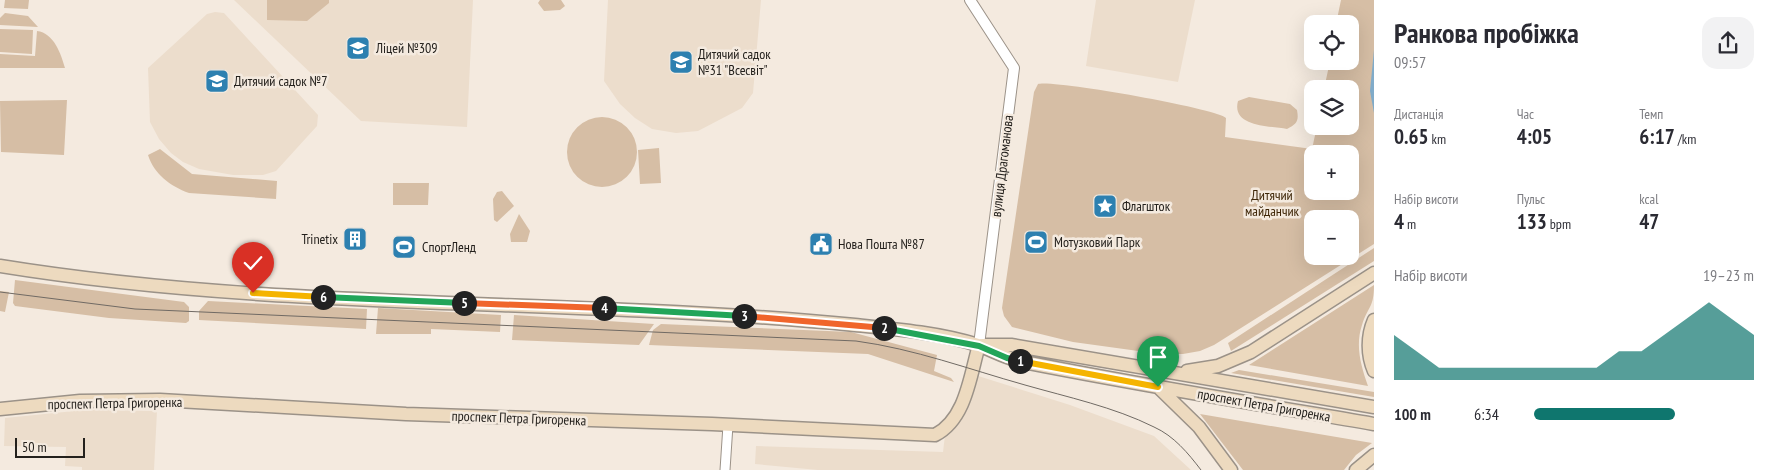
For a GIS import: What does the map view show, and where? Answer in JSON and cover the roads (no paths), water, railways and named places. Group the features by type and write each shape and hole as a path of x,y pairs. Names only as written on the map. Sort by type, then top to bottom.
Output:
{"main road":[{"name":"проспект Петра Григоренка","path":"0,266 97,280 196,291 659,310 835,323 936,336 979,346 1007,358 1158,387 1374,424"},
{"path":"1170,373 1198,371 1218,366 1251,352 1374,273"},
{"path":"1374,320 1369,346 1374,371"},
{"name":"проспект Петра Григоренка","path":"979,346 1011,345 1374,407"},
{"name":"проспект Петра Григоренка","path":"0,409 80,401 160,400 406,414 728,425 935,436 945,430 955,419 963,400 979,346"},
{"path":"1158,387 1199,427 1231,470"},
{"path":"1356,470 1374,455"}],"street":[{"name":"вулиця Драгоманова","path":"970,0 1014,68 979,346"},
{"path":"725,470 728,425"}],"water":[{"path":"1374,50 1374,113 1370,91"}],"tram line":[{"path":"0,292 135,309 856,341 920,354 1123,414 1168,435 1186,451 1201,470"}],"place":[{"name":"Ліцей №309","path":"358,48"},
{"name":"Дитячий садок №31 \"Всесвіт\"","path":"681,62"},
{"name":"Дитячий садок №7","path":"217,81"},
{"name":"Флагшток","path":"1105,206"},
{"name":"Trinetix","path":"355,239"},
{"name":"Мотузковий Парк","path":"1036,242"},
{"name":"Нова Пошта №87","path":"821,244"},
{"name":"СпортЛенд","path":"404,247"}],"park label":[{"name":"Дитячий майданчик","path":"1272,204"}]}
